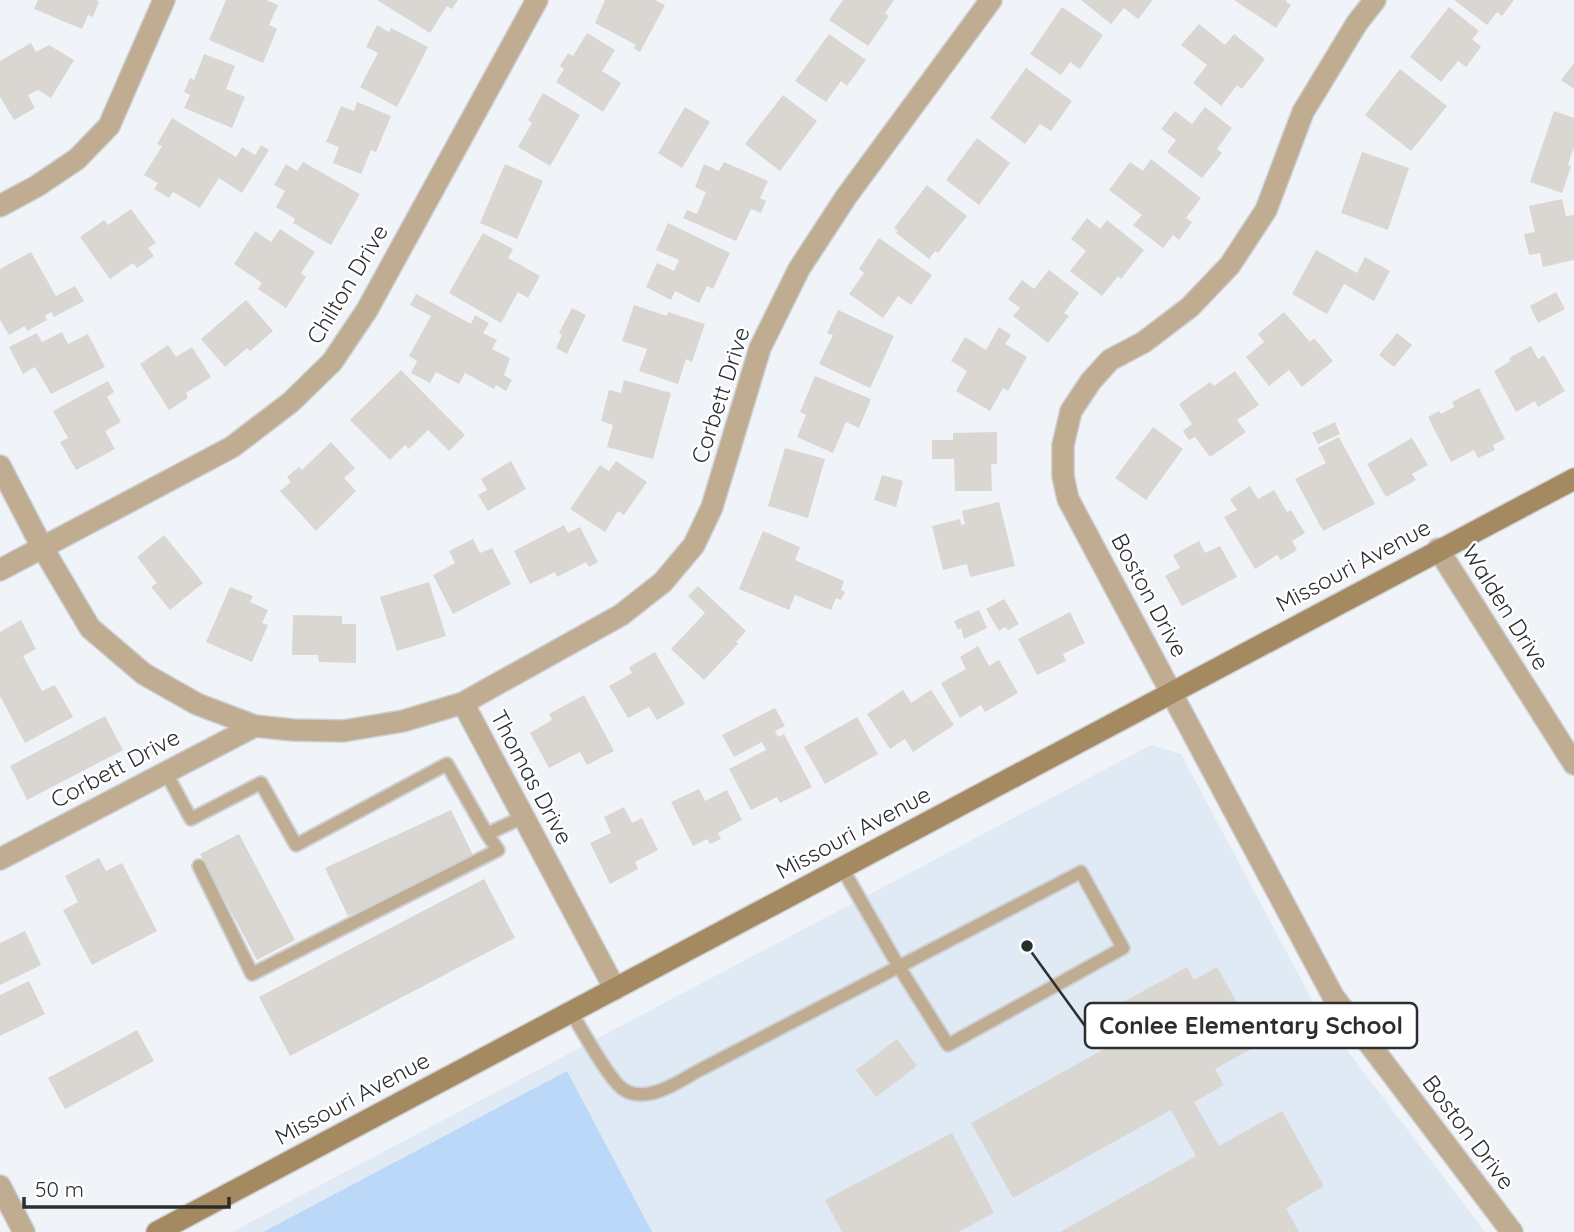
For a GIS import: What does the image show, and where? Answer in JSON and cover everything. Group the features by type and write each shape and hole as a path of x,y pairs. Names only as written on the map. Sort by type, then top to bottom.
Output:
{"main road":[{"name":"Missouri Avenue","path":"157,1232 1574,479"}],"street":[{"path":"0,206 37,186 77,159 109,126 163,0"},
{"name":"Chilton Drive","path":"0,570 232,447 291,402 332,362 367,310 537,0"},
{"name":"Corbett Drive","path":"463,703 621,615 663,582 694,545 712,507 760,348 799,269 846,197 991,0"},
{"name":"Boston Drive","path":"1375,0 1357,23 1303,112 1266,210 1230,265 1190,307 1144,342 1110,360 1091,381 1071,411 1063,445 1063,476 1068,499 1333,996 1512,1232"},
{"name":"Thomas Drive","path":"0,467 42,547 90,628 144,674 197,704 255,726 343,732 402,721 463,703 615,989"},
{"name":"Walden Drive","path":"1438,549 1574,764"},
{"name":"Corbett Drive","path":"0,859 255,726"},
{"path":"0,1186 23,1232"}],"lane":[{"path":"165,771 191,819 261,783 296,845 447,764 498,850 252,974 199,866"},
{"path":"487,834 523,817"},
{"path":"571,1012 623,1090 643,1095 670,1088 899,967 1081,872 1123,948 948,1045 899,967 842,868"}],"shaded area":[{"path":"1151,745 1181,754 1319,1013 1485,1232 232,1232"},
{"path":"567,1071 652,1232 263,1232"}],"building":[{"path":"38,0 99,2 93,17 88,15 82,29 34,9"},
{"path":"226,0 266,0 278,5 269,25 277,29 263,63 209,40"},
{"path":"377,0 458,0 452,9 447,6 430,33"},
{"path":"605,0 655,0 665,5 640,52 633,48 636,45 595,23"},
{"path":"843,0 894,0 885,13 889,16 868,46 829,20"},
{"path":"1081,0 1153,0 1138,19 1124,8 1111,24"},
{"path":"1234,0 1287,0 1291,5 1276,28"},
{"path":"1454,0 1514,0 1502,16 1497,12 1487,25"},
{"path":"1062,7 1103,35 1080,69 1070,62 1061,75 1030,54"},
{"path":"1449,7 1479,31 1472,39 1481,47 1466,67 1458,61 1441,82 1410,57"},
{"path":"1199,24 1225,45 1234,34 1265,59 1242,89 1237,85 1221,106 1193,83 1207,65 1181,45"},
{"path":"377,25 389,32 391,28 428,47 397,107 360,87 378,53 366,47"},
{"path":"587,33 615,50 602,71 621,83 603,112 556,82 564,69 560,66 568,53 573,56"},
{"path":"829,34 866,60 847,86 841,81 826,102 795,81"},
{"path":"31,43 36,52 49,45 74,60 51,98 38,90 28,95 35,108 14,120 0,97 0,61"},
{"path":"204,54 235,66 226,89 245,97 232,128 184,108 190,95 184,92 190,78 194,80"},
{"path":"1574,63 1574,89 1561,80"},
{"path":"1026,68 1072,101 1051,131 1040,124 1025,144 990,118"},
{"path":"1400,69 1447,106 1411,151 1365,115"},
{"path":"543,93 580,115 550,166 518,147 532,123 528,120"},
{"path":"783,95 817,121 780,171 745,144"},
{"path":"357,102 391,116 376,152 371,150 361,174 333,163 339,147 326,142 341,106 354,111"},
{"path":"685,107 710,122 682,168 658,153"},
{"path":"1205,107 1232,128 1217,149 1222,153 1202,178 1167,152 1176,140 1161,129 1175,111 1192,124"},
{"path":"1554,111 1574,118 1574,147 1568,165 1571,166 1562,193 1530,182"},
{"path":"172,118 236,157 242,147 255,155 261,145 269,150 242,193 219,178 200,208 173,192 169,198 154,189 158,183 144,175 162,146 157,144"},
{"path":"977,138 1010,163 979,205 946,180"},
{"path":"1362,152 1409,168 1388,230 1341,213"},
{"path":"1151,159 1201,198 1186,218 1192,222 1179,240 1173,235 1163,248 1133,225 1142,215 1109,190 1130,162 1143,171"},
{"path":"303,162 360,194 331,245 293,223 295,219 276,207 285,191 274,185 286,164 297,171"},
{"path":"724,162 768,181 760,198 766,201 761,213 751,209 736,241 683,218 687,210 697,214 706,192 695,187 704,164 719,171"},
{"path":"505,164 543,181 517,239 480,223"},
{"path":"927,185 967,216 938,253 935,251 929,259 896,233 898,230 894,228"},
{"path":"1562,199 1566,216 1574,215 1574,260 1543,267 1540,253 1529,255 1524,234 1535,232 1529,206"},
{"path":"131,209 156,243 148,248 154,256 137,268 133,263 110,279 80,237 104,220 108,225"},
{"path":"1087,218 1100,229 1107,220 1144,250 1121,279 1118,276 1102,296 1070,271 1086,251 1071,239"},
{"path":"668,223 730,253 713,289 707,286 699,303 675,291 671,300 646,287 657,263 674,271 679,260 656,250"},
{"path":"280,229 315,252 301,273 306,277 286,308 258,289 262,283 234,264 255,231 271,242"},
{"path":"483,233 513,249 508,258 540,276 528,298 518,292 501,323 449,293"},
{"path":"879,238 932,275 911,305 898,296 883,318 849,294 864,273 859,269"},
{"path":"1316,250 1357,273 1365,257 1390,271 1374,301 1344,284 1327,314 1292,294"},
{"path":"31,252 56,296 75,286 84,301 54,317 51,312 45,316 47,320 27,331 25,326 9,335 0,320 0,269"},
{"path":"1049,270 1079,293 1064,313 1069,316 1048,343 1013,316 1020,308 1008,299 1022,280 1034,289"},
{"path":"1556,292 1565,309 1538,323 1530,306"},
{"path":"416,294 471,324 475,315 489,323 483,333 497,340 492,349 510,358 504,375 512,380 506,391 496,385 494,389 465,373 459,384 436,372 430,383 411,373 417,361 409,356 431,316 410,305"},
{"path":"246,300 273,331 250,351 247,348 225,367 201,339"},
{"path":"634,305 705,324 692,362 686,359 678,384 639,371 647,349 622,341"},
{"path":"572,308 586,315 567,354 556,348 562,335 559,333"},
{"path":"838,310 894,336 870,388 819,364 833,335 827,333"},
{"path":"1284,312 1310,342 1314,338 1333,361 1302,387 1289,370 1269,386 1246,357 1264,342 1258,334"},
{"path":"999,327 1011,335 1005,344 1027,357 1008,391 1003,388 990,411 956,391 967,371 951,361 965,337 986,350"},
{"path":"62,332 68,344 88,334 105,367 51,394 35,367 23,374 9,347 37,333 42,342"},
{"path":"1397,333 1412,345 1394,367 1379,355"},
{"path":"168,345 176,357 192,347 211,377 186,393 188,398 169,410 140,364"},
{"path":"1531,346 1538,359 1544,355 1565,391 1538,407 1535,401 1516,412 1494,371 1511,361 1509,358"},
{"path":"401,370 465,435 449,451 428,430 409,449 405,445 390,460 350,420"},
{"path":"1235,371 1259,405 1237,420 1246,432 1210,457 1195,437 1189,440 1183,431 1192,424 1179,404 1210,382 1214,386"},
{"path":"815,376 871,399 859,428 846,422 833,453 797,437 806,415 800,412"},
{"path":"624,380 671,393 653,459 607,447 613,425 601,421 609,390 621,393"},
{"path":"108,381 114,392 107,397 121,422 105,431 115,449 76,470 60,442 68,438 53,411"},
{"path":"1479,388 1505,439 1493,445 1495,450 1478,458 1474,450 1451,462 1428,417 1454,407 1452,402"},
{"path":"1335,422 1340,434 1318,444 1312,433"},
{"path":"1153,427 1183,449 1146,500 1115,478"},
{"path":"997,432 997,464 991,464 992,491 955,491 954,459 932,459 932,440 953,440 953,433"},
{"path":"1339,437 1375,504 1323,531 1295,479 1326,463 1318,448"},
{"path":"1412,438 1428,465 1412,474 1416,480 1386,497 1367,464"},
{"path":"331,442 355,468 344,478 356,491 316,531 280,491 291,482 287,477 299,467 302,470"},
{"path":"785,448 825,459 808,518 768,506"},
{"path":"511,461 526,489 488,511 478,495 487,490 481,479"},
{"path":"616,461 647,482 624,515 618,511 605,532 570,509 600,465 609,471"},
{"path":"882,475 903,481 896,507 874,500"},
{"path":"1250,486 1258,499 1274,490 1287,512 1291,510 1305,533 1292,541 1297,550 1281,560 1277,555 1255,569 1224,517 1237,510 1230,499"},
{"path":"999,502 1015,566 970,577 967,564 943,570 932,526 960,519 961,525 965,524 962,511"},
{"path":"564,525 568,533 580,527 598,562 589,567 586,562 557,577 555,572 530,584 514,551"},
{"path":"763,531 800,547 795,560 844,581 841,590 845,592 841,600 836,598 831,610 795,595 789,610 739,589"},
{"path":"164,535 203,583 170,610 151,587 157,583 137,557"},
{"path":"473,539 480,553 492,548 511,584 453,614 433,575 455,563 449,551"},
{"path":"1199,541 1205,553 1220,546 1237,577 1182,606 1165,576 1180,568 1173,555"},
{"path":"429,582 446,636 397,651 380,597"},
{"path":"698,586 746,631 736,642 738,644 704,680 671,649 705,613 688,596"},
{"path":"230,587 253,596 250,602 268,610 262,623 268,625 252,662 206,642"},
{"path":"1004,599 1019,624 999,631 986,609"},
{"path":"979,610 987,628 964,639 961,628 958,630 954,621"},
{"path":"1070,612 1085,643 1063,654 1066,661 1037,675 1018,639"},
{"path":"293,615 342,616 342,624 356,624 356,663 319,662 318,655 292,655"},
{"path":"21,620 36,649 23,656 42,691 55,685 73,717 25,743 0,696 0,632"},
{"path":"978,646 989,666 999,660 1018,693 985,712 981,705 960,718 941,683 966,669 960,657"},
{"path":"655,652 685,704 657,720 649,707 628,718 609,686 632,673 629,667"},
{"path":"903,690 911,703 931,690 954,725 913,752 905,739 890,749 867,714"},
{"path":"584,695 614,751 587,765 580,752 549,768 530,733 552,720 549,714"},
{"path":"775,708 785,726 775,731 778,737 784,734 812,787 780,803 777,797 751,810 729,769 766,750 762,742 734,757 722,735"},
{"path":"105,716 123,750 27,800 10,766"},
{"path":"857,717 878,754 825,784 804,747"},
{"path":"699,789 705,801 727,790 742,820 718,833 721,839 710,844 707,839 693,846 671,802"},
{"path":"624,807 632,823 642,818 658,850 635,862 638,869 610,884 590,843 611,833 604,817"},
{"path":"451,810 474,857 348,916 325,868"},
{"path":"239,834 295,940 257,960 200,854"},
{"path":"99,858 106,871 122,863 157,931 92,965 63,910 78,902 65,876"},
{"path":"484,879 515,938 290,1056 259,997"},
{"path":"25,931 41,965 0,985 0,943"},
{"path":"1187,967 1194,980 1217,967 1260,1044 1215,1069 1224,1085 1194,1102 1219,1146 1282,1111 1324,1186 1286,1208 1299,1232 1060,1232 1196,1156 1171,1110 1013,1198 971,1123 1133,1033 1118,1005"},
{"path":"29,981 45,1014 0,1036 0,995"},
{"path":"137,1030 154,1061 65,1109 48,1078"},
{"path":"897,1039 917,1066 876,1097 856,1070"},
{"path":"952,1133 994,1213 958,1232 842,1232 825,1200"}],"place":[{"name":"Conlee Elementary School","path":"1027,946"}]}
